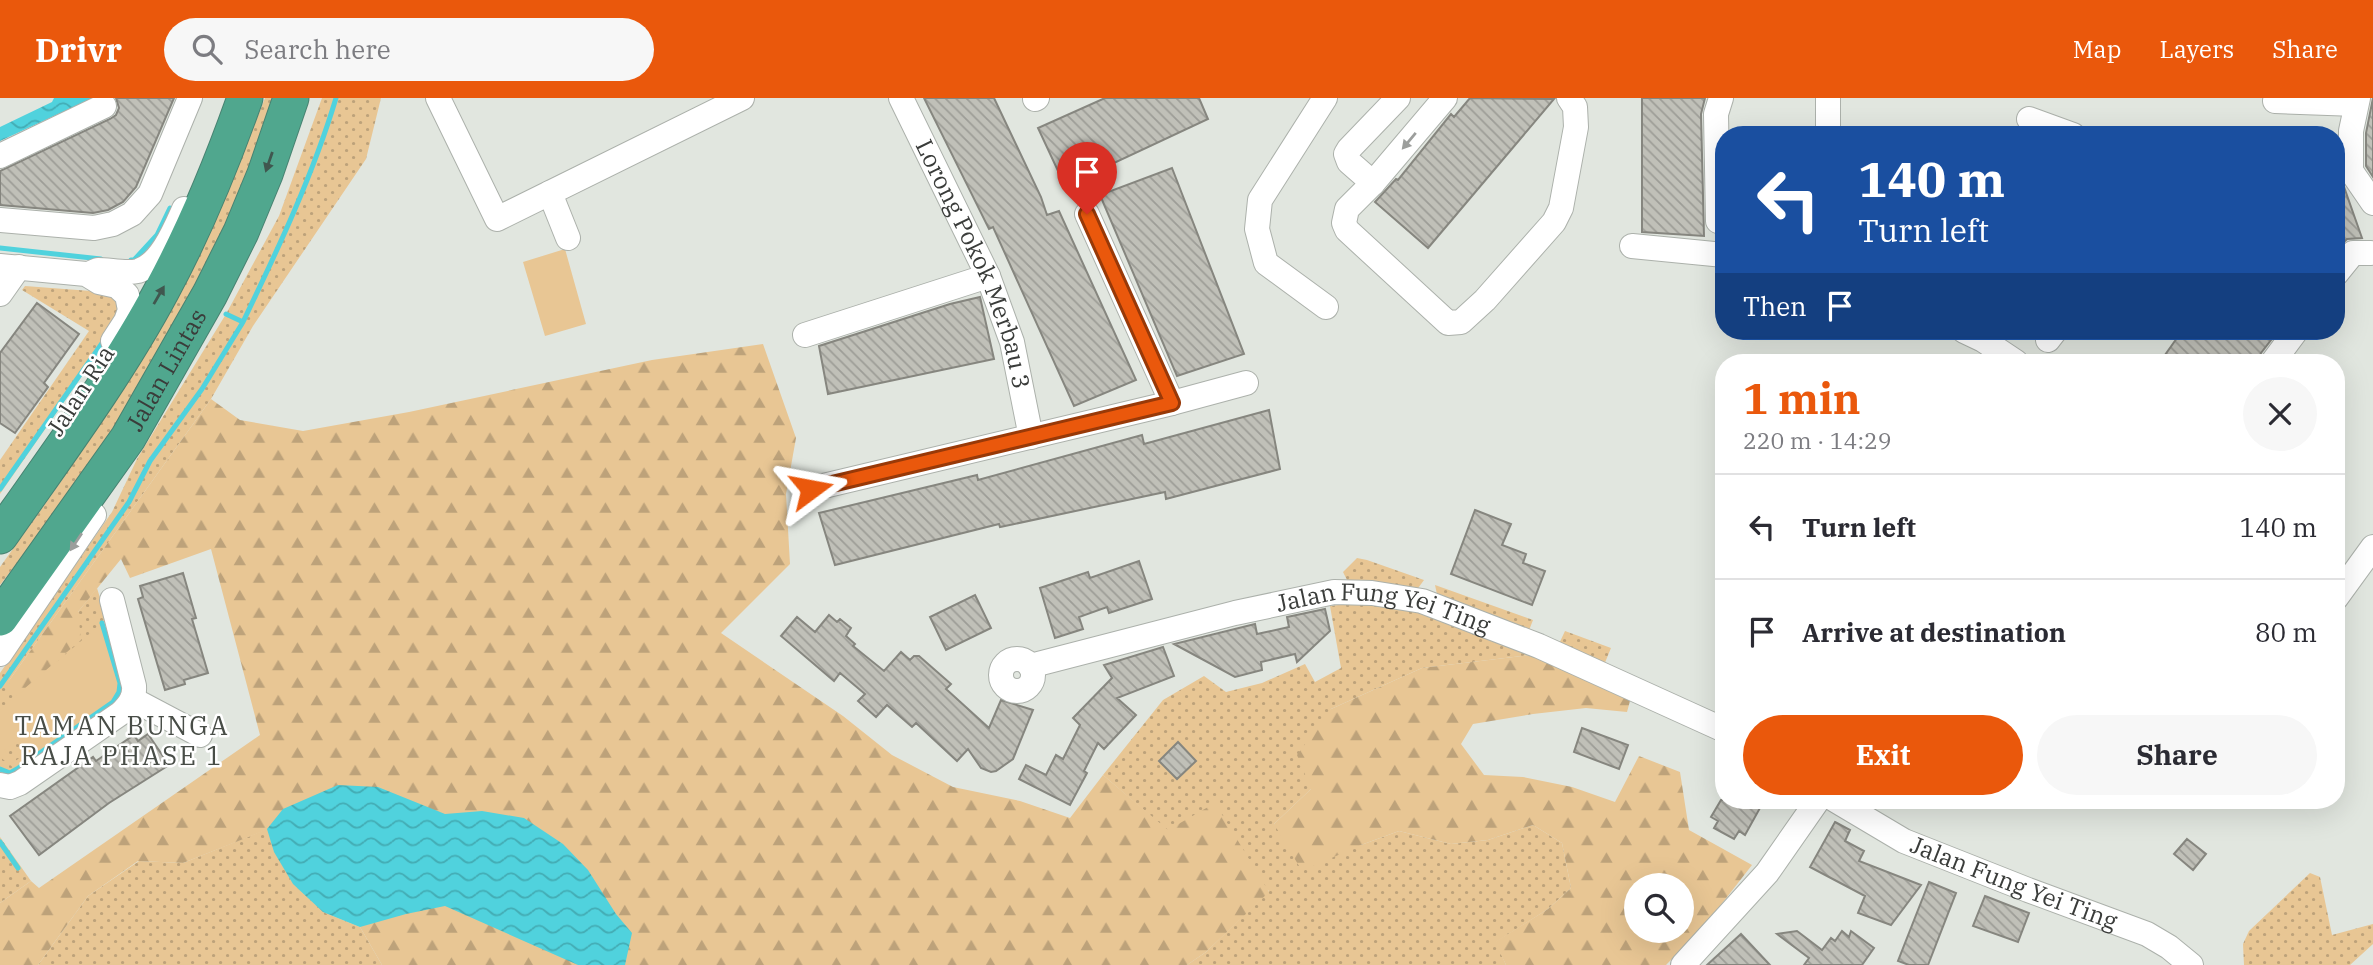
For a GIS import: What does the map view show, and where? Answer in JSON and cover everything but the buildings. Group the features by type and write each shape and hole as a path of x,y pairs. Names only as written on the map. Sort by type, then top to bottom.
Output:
{"highway":[{"name":"Jalan Lintas","path":"1,615 128,438 210,294 241,233 291,98"},
{"name":"Jalan Lintas","path":"2,532 94,401 162,290 241,110"}],"street":[{"path":"0,220 94,228 113,224 132,214 150,194 190,98"},
{"path":"438,98 497,219 742,98"},
{"name":"Lorong Pokok Merbau 3","path":"901,98 988,276 1012,342 1031,436"},
{"path":"1325,98 1260,200 1256,229 1266,263 1326,307"},
{"path":"1373,183 1349,162 1346,154 1398,98"},
{"path":"1445,98 1348,209 1344,223 1347,230 1448,323 1461,322 1542,238 1554,222 1561,208 1576,127 1575,107 1569,98"},
{"path":"1716,126 1716,114 1721,98"},
{"path":"1828,98 1828,126"},
{"path":"2275,101 2357,101 2345,161"},
{"path":"0,156 104,106"},
{"name":"Jalan Ria","path":"9,267 86,274 98,270 136,271 148,266 161,252 179,220 214,144 241,110"},
{"path":"2029,119 2048,126"},
{"path":"2345,173 2373,204"},
{"path":"551,193 568,238"},
{"path":"1087,214 1172,403"},
{"path":"1632,246 1715,254"},
{"path":"2345,263 2353,253 2372,252"},
{"path":"0,294 9,267"},
{"name":"Jalan Ria","path":"2,532 23,480 127,321 130,310 127,295 117,286 99,282 86,274"},
{"path":"805,335 988,276"},
{"path":"1983,340 2004,354"},
{"path":"811,489 1246,383"},
{"path":"0,654 101,504 128,438"},
{"path":"2345,586 2373,547"},
{"name":"Jalan Fung Yei Ting","path":"1030,666 1235,613 1334,592 1372,593 1422,601 1539,646 1715,726"},
{"path":"0,785 10,787 33,775 121,713 132,699 134,686 112,600"},
{"path":"132,699 200,735"},
{"path":"1683,965 1766,873 1812,809"},
{"name":"Jalan Fung Yei Ting","path":"1850,809 1904,841 2147,934 2191,965"}],"green space":[{"path":"265,98 281,98 219,246 111,432 73,490 0,585 0,567 60,483 138,360 231,183"},
{"path":"322,98 381,98 366,159 253,326 211,399 8,682 78,612 97,588 107,621 102,623 120,683 119,692 113,702 17,769 10,773 0,769 0,673 112,512 137,459 226,314 279,216"},
{"path":"565,249 586,324 545,336 523,262"},
{"path":"25,286 104,292 120,299 116,327 0,494 0,460 89,331 22,290"},
{"path":"763,344 796,438 786,494 790,564 721,633 843,716 892,755 953,787 1020,801 1070,818 1103,775 1168,830 1215,803 1269,892 1206,952 1187,965 382,965 360,927 323,912 293,884 274,852 266,830 183,863 138,861 88,896 38,965 0,965 0,903 31,881 39,888 260,735 211,549 130,578 121,559 78,612 81,640 17,695 8,682 211,399 240,420 303,431 409,412 652,360"},
{"path":"1357,558 1424,580 1416,591 1349,584 1343,572"},
{"path":"1435,585 1533,620 1528,633 1438,599"},
{"path":"1362,602 1400,603 1531,655 1422,668 1331,709 1311,789 1274,824 1361,845 1399,831 1451,844 1488,840 1533,825 1562,843 1571,888 1548,909 1496,942 1506,965 1187,965 1206,952 1269,891 1168,831 1103,775 1163,700 1204,676 1226,692 1262,683 1305,664 1315,682 1341,668 1330,606"},
{"path":"101,624 118,683 118,692 112,701 15,769 0,757 0,710","holes":["21,739 29,752 12,763 4,750"]},
{"path":"1565,631 1611,648 1604,665 1558,646"},
{"path":"1531,655 1630,701 1627,712 1586,708 1473,724 1461,744 1484,775 1523,777 1572,787 1615,802 1639,756 1680,772 1689,830 1752,865 1694,936 1694,873 1624,873 1624,943 1687,943 1666,965 1506,965 1495,942 1548,909 1571,888 1562,843 1533,825 1488,840 1451,844 1399,831 1302,871 1274,824 1311,789 1297,755 1331,709 1422,668"},
{"path":"267,829 274,851 323,912 360,927 382,965 38,965 88,896 139,861 183,863"},
{"path":"0,837 31,881 0,903"},
{"path":"2310,873 2320,877 2332,935 2373,924 2373,944 2350,965 2244,965 2243,944 2249,931"}],"water":[{"path":"54,98 93,98 0,141 0,127 52,102"},
{"path":"338,785 378,787 445,814 482,811 524,818 563,844 588,870 616,914 632,933 625,965 578,965 445,906 360,927 323,912 293,884 274,852 267,829 283,809"}],"waterway":[{"path":"226,314 243,322 306,183 336,98"},
{"path":"131,260 157,235 170,208"},
{"path":"0,248 101,259"},
{"path":"0,686 129,502 150,461 202,389 243,322"},
{"path":"0,489 105,339"},
{"path":"0,769 10,773 17,769 113,702 119,692 120,683 102,623"},
{"path":"0,842 18,868"}],"district":[{"name":"TAMAN BUNGA RAJA PHASE 1","path":"122,741"}],"route":[{"path":"811,489 1172,403 1087,214"}]}
